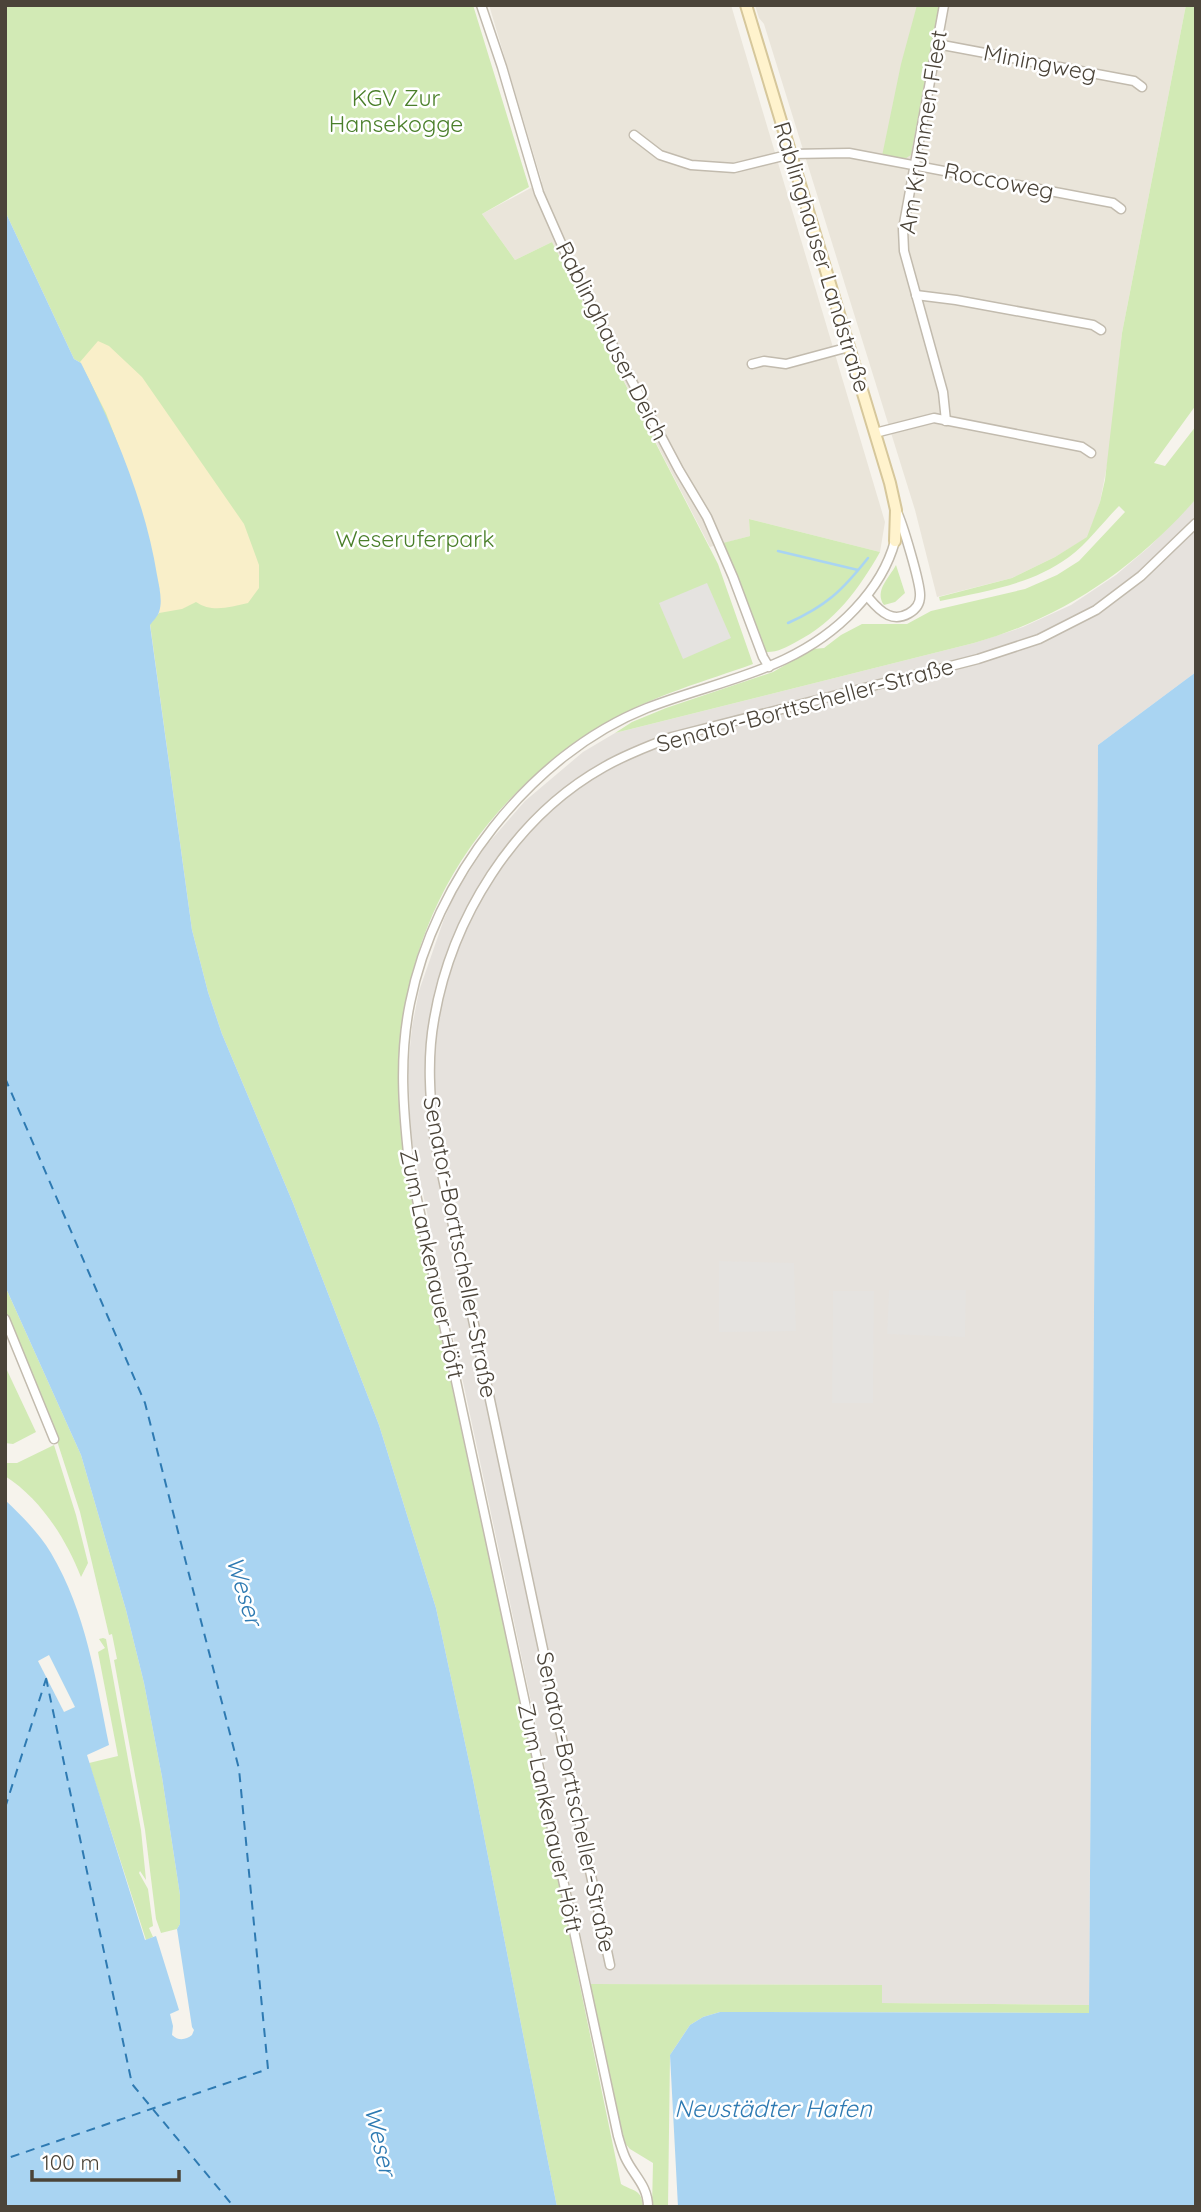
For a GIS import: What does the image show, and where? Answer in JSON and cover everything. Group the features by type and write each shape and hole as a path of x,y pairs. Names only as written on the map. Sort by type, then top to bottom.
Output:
{"street":[{"name":"Rablinghauser Deich","path":"481,5 539,193 572,268 706,517 769,667"},
{"name":"Rablinghauser Landstraße","path":"747,5 896,510 902,521 920,595 914,611 901,617 890,616 867,596"},
{"name":"Am Krummen Fleet","path":"944,5 914,164 904,229 904,251 943,392 946,421"},
{"name":"Miningweg","path":"937,44 1134,81 1142,87"},
{"name":"Roccoweg","path":"635,135 660,155 690,169 734,168 791,154 849,153 1114,204 1121,209"},
{"path":"916,295 1093,325 1101,330"},
{"path":"752,364 764,361 786,364 849,347"},
{"path":"875,432 934,418 1082,447 1091,453"},
{"name":"Rablinghauser Landstraße","path":"895,541 896,510"},
{"name":"Senator-Borttscheller-Straße","path":"610,1965 435,1136 429,1086 433,1021 448,962 461,929 491,876 512,847 537,819 602,768 672,737 978,659 1039,639 1096,610 1141,576 1196,523"},
{"name":"Zum Lankenauer Höft","path":"648,2207 648,2196 638,2175 625,2159 618,2136 409,1162 402,1098 405,1037 410,1003 435,923 463,869 488,833 517,801 559,761 635,714 769,667 793,657 830,633 867,596 888,563 895,541"},
{"path":"5,1319 54,1439"}],"shaded area":[{"path":"489,5 731,5 885,522 880,552 749,519 750,536 710,547 552,242 515,260 482,214 542,182"},
{"path":"755,5 1186,5 1122,333 1109,455 1100,502 1088,537 1055,557 1012,578 937,597 915,510 764,24"},
{"path":"1196,499 1196,672 1098,745 1089,2005 881,2003 881,1985 591,1984 411,1137 408,1068 412,1027 419,991 444,919 456,892 485,847 525,801 583,752 615,733 974,643 1023,627 1071,605 1116,575 1149,547"},
{"path":"707,583 731,638 683,659 659,603"},
{"path":"719,1261 794,1263 796,1331 719,1332"},
{"path":"889,1290 966,1290 965,1337 887,1334"},
{"path":"833,1291 874,1291 873,1403 832,1403"}],"green space":[{"name":"Weseruferpark","path":"5,5 473,5 529,187 482,214 515,260 552,242 718,564 753,664 662,696 610,721 551,762 501,808 461,861 431,918 411,979 400,1044 399,1112 408,1183 621,2184 639,2194 643,2207 557,2207 473,1780 436,1608 379,1425 293,1203 222,1034 192,930 150,624 159,613 160,591 81,363 74,359 5,211"},
{"path":"917,5 939,5 911,155 903,160 882,156 901,64"},
{"path":"1186,5 1196,5 1196,405 1154,463 1165,466 1196,426 1196,499 1148,547 1096,588 1038,620 974,643 615,733 632,722 666,708 773,672 813,649 824,648 862,624 907,624 931,611 1025,589 1057,575 1079,561 1125,512 1119,506 1089,539 1054,567 1007,586 940,601 939,597 1012,578 1055,557 1087,537 1105,480 1122,333"},
{"path":"749,519 880,552 845,603 823,625 785,648 773,652 765,652 723,543 750,536"},
{"path":"896,565 905,593 895,602 884,605 881,600 882,590"},
{"path":"5,1286 81,1455 126,1610 144,1683 162,1777 180,1895 180,1924 177,1929 161,1933 156,1919 145,1830 114,1660 117,1659 112,1634 109,1635 80,1512 58,1444 5,1309"},
{"path":"5,1366 36,1432 13,1444 5,1443"},
{"path":"54,1445 88,1563 81,1577 68,1548 51,1521 30,1496 5,1476 5,1463 17,1463"},
{"path":"99,1639 106,1639 141,1830 146,1880 140,1871 139,1873 148,1889 153,1926 149,1928 153,1937 146,1940 89,1763 118,1756 98,1652 105,1648"},
{"path":"591,1984 882,1985 882,2003 1089,2005 1089,2013 720,2012 703,2017 690,2025 670,2055 668,2207 652,2207 653,2163 630,2149 623,2141"}],"sand":[{"path":"98,341 109,346 142,377 244,524 259,565 259,588 248,603 215,608 196,602 182,609 159,613 160,591 127,468 106,413 80,362"}],"water":[{"name":"Weser","path":"5,211 74,359 81,363 105,414 127,466 145,520 161,603 157,617 150,625 192,930 222,1034 293,1203 379,1425 436,1608 473,1780 557,2207 5,2207 5,1500 30,1525 51,1553 73,1599 88,1647 109,1745 87,1755 145,1940 156,1936 179,2010 170,2014 172,2035 185,2039 192,2035 194,2030 177,1929 180,1924 180,1895 162,1777 144,1683 126,1610 81,1455 5,1286"},
{"name":"Neustädter Hafen","path":"1196,672 1196,2207 678,2207 670,2055 690,2025 703,2017 720,2012 1089,2013 1098,745"}],"pier":[{"path":"49,1655 75,1707 64,1712 38,1661"}],"waterway":[{"path":"778,551 858,570"},
{"path":"788,623 832,596 868,558"}],"ferry route":[{"path":"5,1078 145,1403 239,1769 268,2069 5,2159"},
{"path":"46,1678 132,2084 234,2207"},
{"path":"5,1808 46,1679"}],"park label":[{"name":"KGV Zur Hansekogge","path":"396,111"}]}
